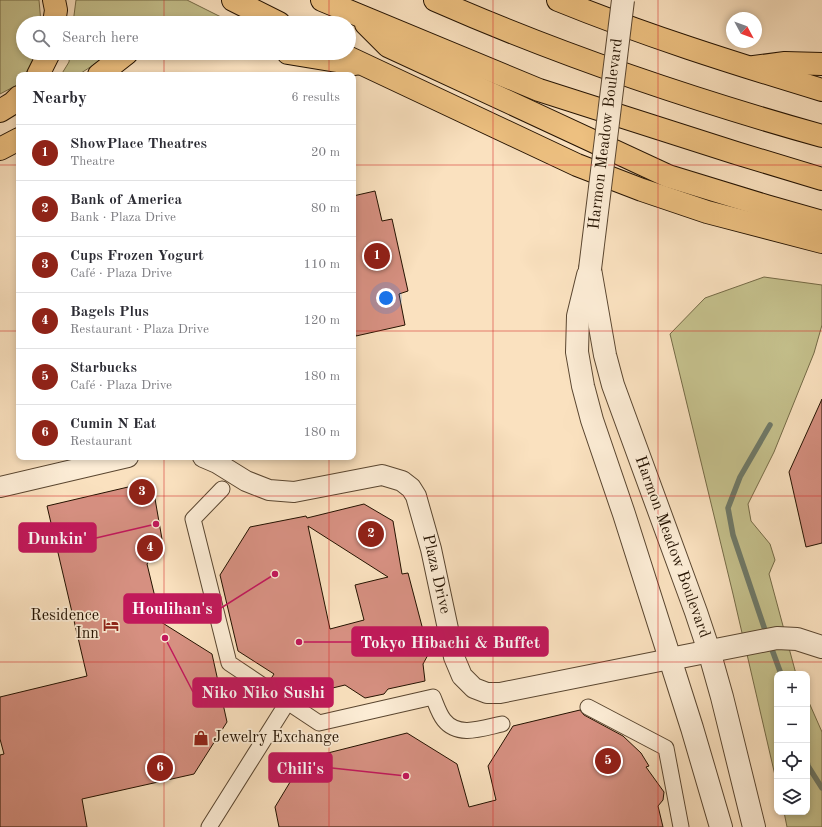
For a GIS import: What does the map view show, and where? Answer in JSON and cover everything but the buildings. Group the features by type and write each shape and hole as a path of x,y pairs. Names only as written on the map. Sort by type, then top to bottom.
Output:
{"main road":[{"path":"54,0 56,10 55,16"},
{"path":"233,0 265,16"},
{"path":"322,0 359,17 539,90 822,179"},
{"path":"434,0 588,61 717,104 822,136"},
{"path":"558,0 616,24 748,68 822,90"},
{"path":"359,17 388,46 651,169 710,189 822,222"},
{"path":"40,72 46,60"},
{"path":"103,72 118,60"},
{"path":"332,60 364,65"},
{"path":"354,60 577,165 642,190 707,212 822,242"},
{"path":"748,68 785,63 822,64"},
{"path":"0,111 16,100"},
{"path":"0,149 16,141"}],"street":[{"name":"Harmon Meadow Boulevard","path":"623,0 590,268 578,316 577,352 583,386 592,420 624,514 692,728 720,827"},
{"name":"Harmon Meadow Boulevard","path":"590,268 613,385 709,651 754,827"},
{"path":"0,487 115,460"},
{"name":"Plaza Drive","path":"210,460 246,481 269,490 294,492 382,475 402,481 411,488 416,496 431,549 454,657 462,676 474,688 487,693 500,694 778,638 797,639 822,647"},
{"path":"222,489 193,519 229,664 319,723 432,697 444,720 454,728 468,731 502,724"},
{"path":"209,827 287,702"},
{"path":"588,706 666,748 681,827"}],"shaded area":[{"path":"0,0 39,0 40,16 16,16 16,60 32,60 26,72 16,72 16,86 0,94"},
{"path":"76,0 187,0 219,16 74,16"},
{"path":"69,60 101,60 83,72 63,72"},
{"path":"764,277 822,285 822,325 814,353 774,452 748,504 751,521 770,544 775,560 769,574 795,671 774,671 774,771 670,334 705,298"},
{"path":"810,705 822,732 822,827 787,827 785,815 810,815"}],"waterway":[{"path":"767,636 733,535 728,508 740,477 770,425"},
{"path":"770,644 780,671"},
{"path":"810,769 822,788"}],"place":[{"name":"ShowPlace Theatres","path":"377,256"},
{"name":"Cups Frozen Yogurt","path":"142,492"},
{"name":"Dunkin'","path":"156,524"},
{"name":"Bank of America","path":"371,534"},
{"name":"Bagels Plus","path":"150,548"},
{"name":"Houlihan's","path":"275,574"},
{"name":"Residence Inn","path":"111,625"},
{"name":"Niko Niko Sushi","path":"165,638"},
{"name":"Tokyo Hibachi & Buffet","path":"299,642"},
{"name":"Jewelry Exchange","path":"201,738"},
{"name":"Starbucks","path":"608,761"},
{"name":"Cumin N Eat","path":"160,768"},
{"name":"Chili's","path":"406,776"}]}
